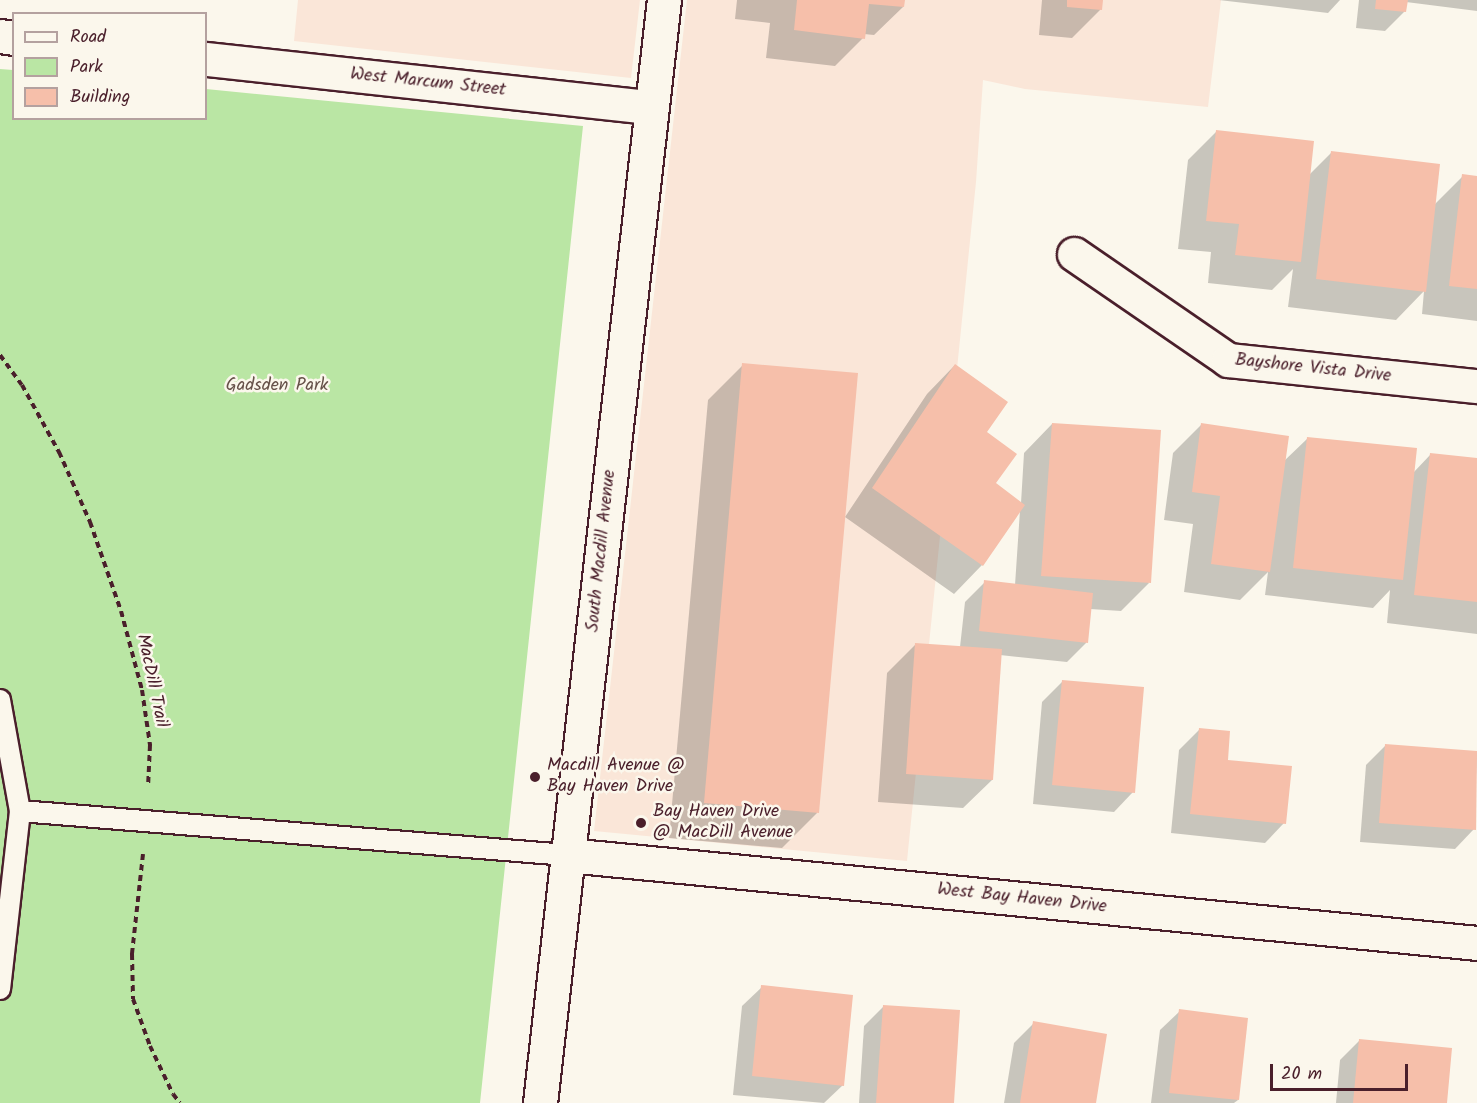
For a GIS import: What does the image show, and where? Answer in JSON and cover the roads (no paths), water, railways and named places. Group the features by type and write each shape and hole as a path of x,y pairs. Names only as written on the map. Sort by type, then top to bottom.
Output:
{"street":[{"name":"South Macdill Avenue","path":"540,1103 664,0"},
{"name":"West Marcum Street","path":"207,59 651,107"},
{"name":"Bayshore Vista Drive","path":"1074,254 1228,360 1477,386"},
{"name":"West Bay Haven Drive","path":"567,855 1477,943"}],"lane":[{"path":"0,700 20,811 0,990"},
{"path":"20,811 567,855"}],"place":[{"name":"Macdill Avenue @ Bay Haven Drive","path":"535,777"},
{"name":"Bay Haven Drive @ MacDill Avenue","path":"641,823"}],"park label":[{"name":"Gadsden Park","path":"277,386"}]}
